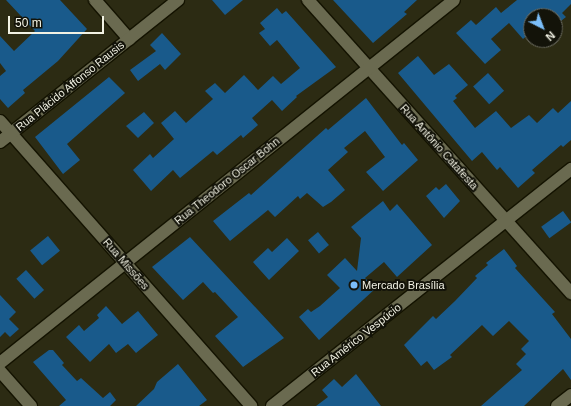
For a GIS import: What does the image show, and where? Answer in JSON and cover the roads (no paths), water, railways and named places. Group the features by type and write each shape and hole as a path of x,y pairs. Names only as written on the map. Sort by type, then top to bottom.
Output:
{"street":[{"path":"95,0 129,39"},
{"name":"Rua Plácido Affonso Rausis","path":"0,142 178,0"},
{"name":"Rua Antônio Catafesta","path":"308,0 571,293"},
{"name":"Rua Theodoro Oscar Bohn","path":"0,363 454,0"},
{"name":"Rua Missões","path":"0,121 251,406"},
{"name":"Rua Américo Vespúcio","path":"272,406 571,169"},
{"path":"0,371 31,406"},
{"path":"557,406 571,395"}],"place":[{"name":"Mercado Brasília","path":"354,285"}]}
